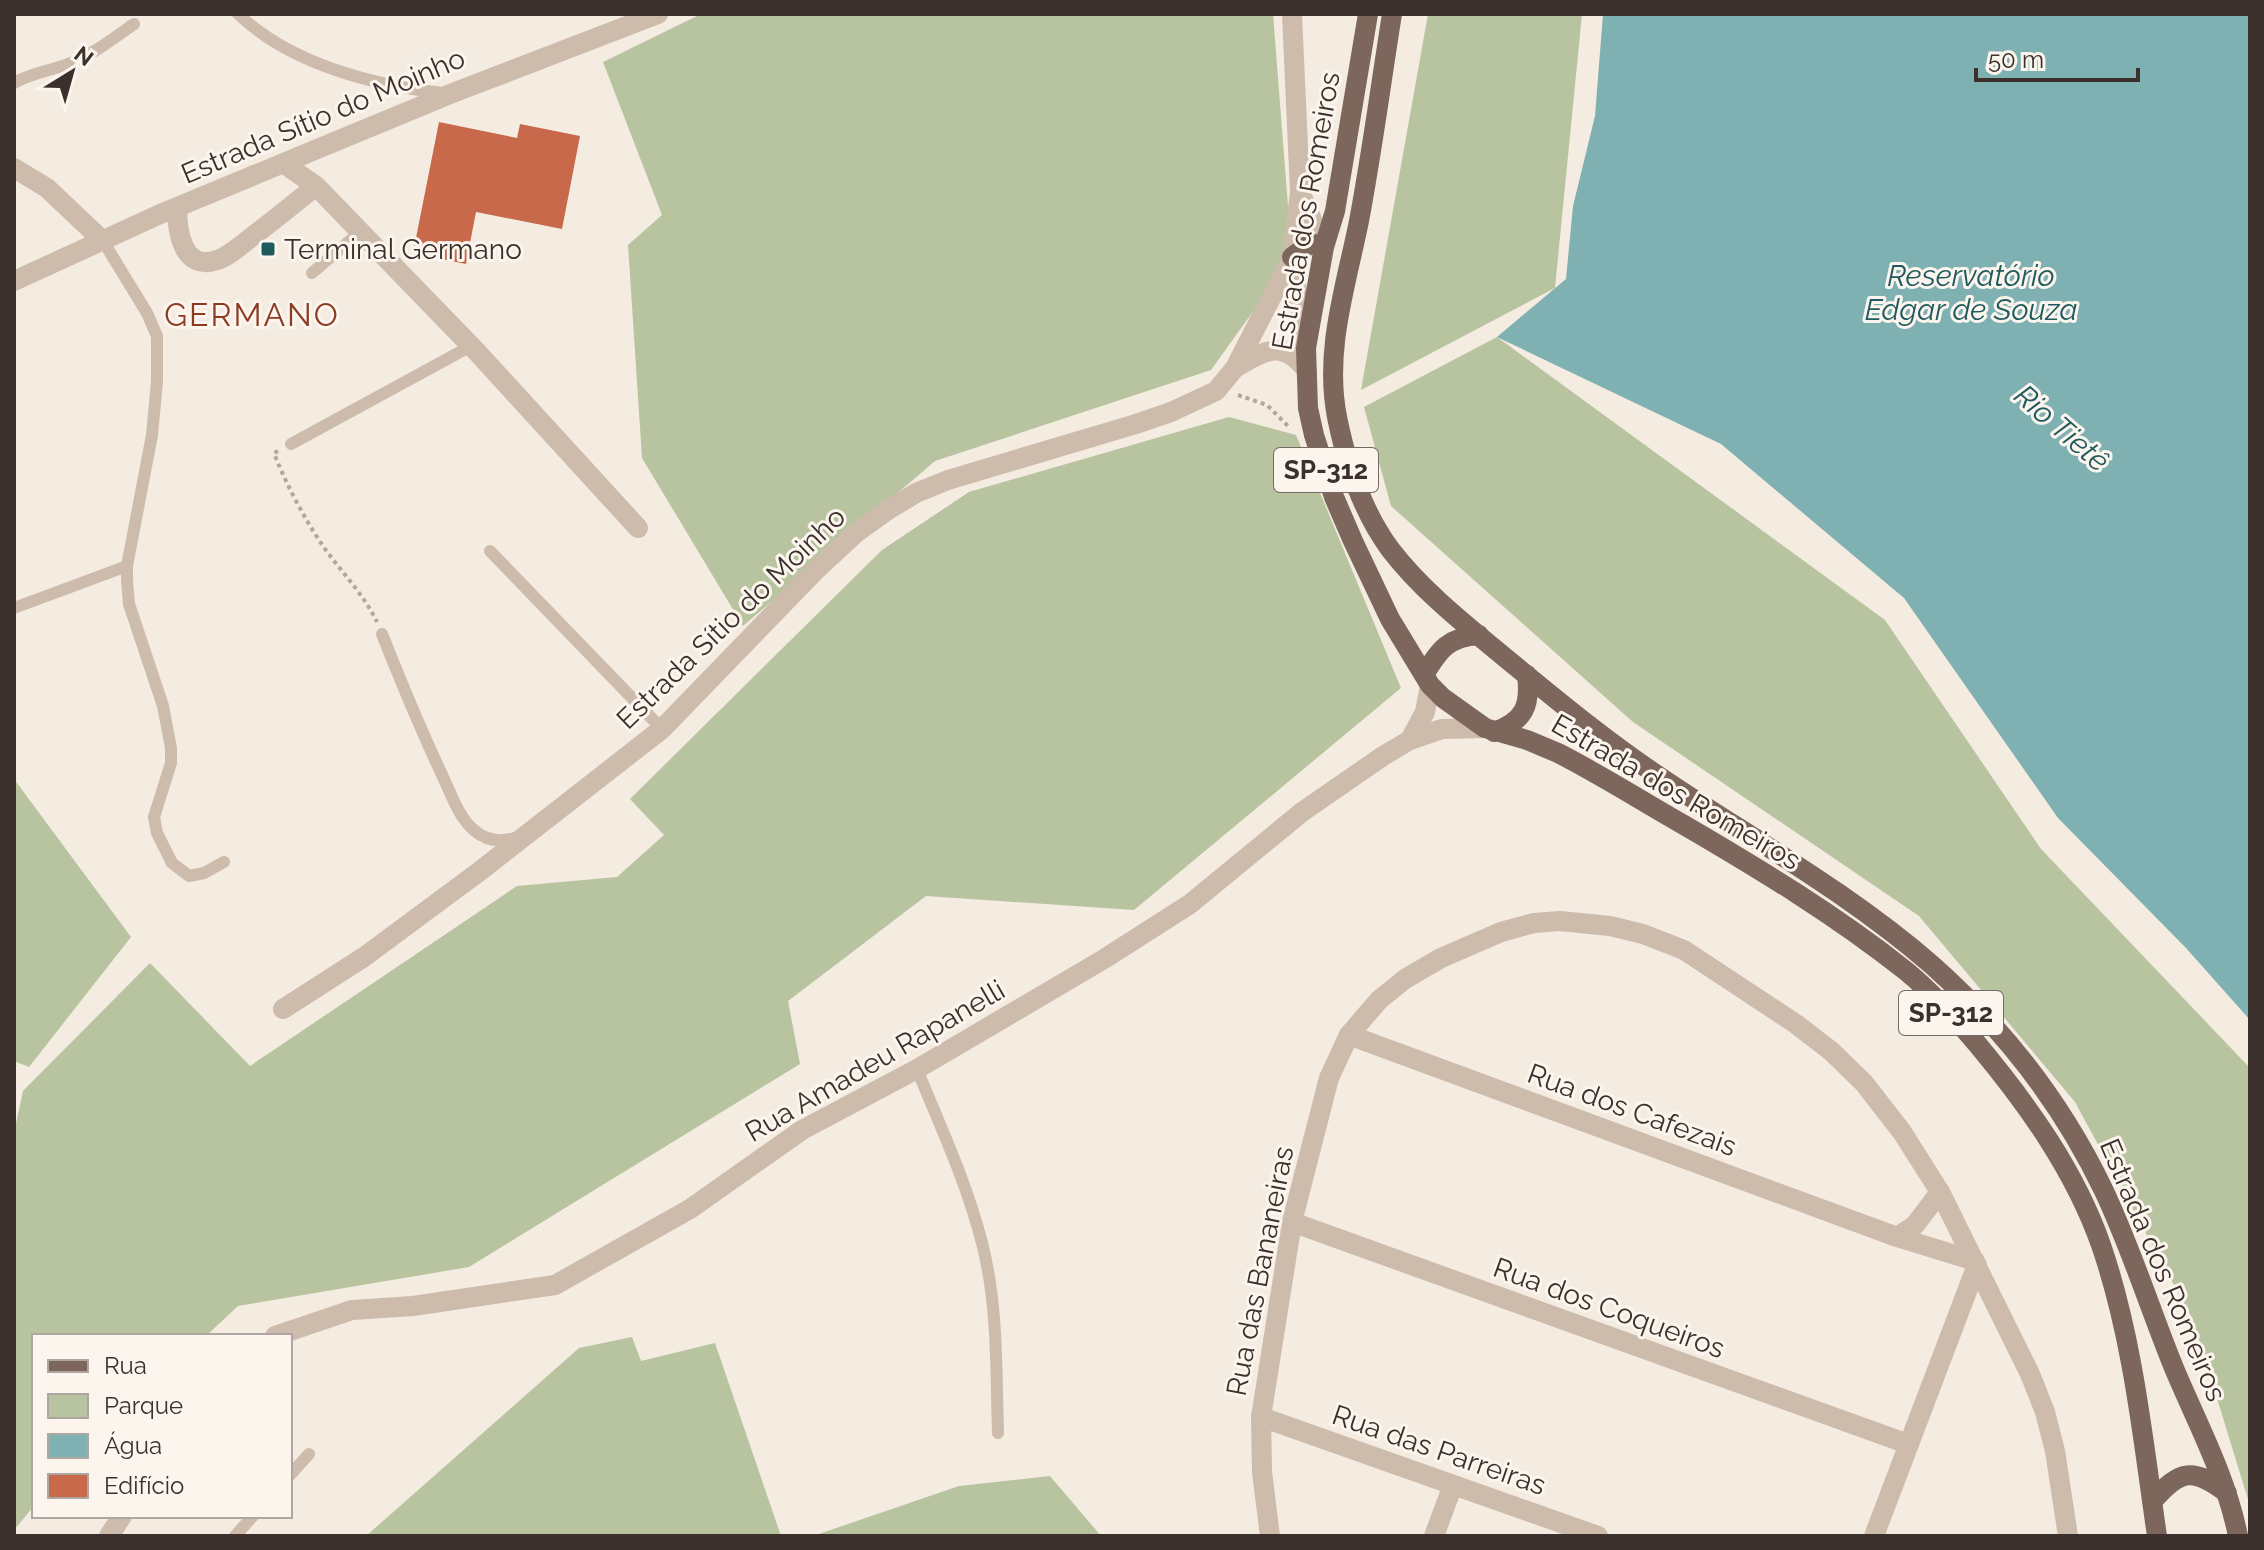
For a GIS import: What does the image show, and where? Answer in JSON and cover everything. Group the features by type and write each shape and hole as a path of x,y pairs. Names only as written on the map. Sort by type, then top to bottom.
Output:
{"main road":[{"name":"Estrada dos Romeiros","path":"1368,14 1335,211 1324,247 1306,348 1308,408 1334,497 1390,619 1427,680 1443,698 1489,730 1527,740 1568,758 1739,857 1829,915 1909,973 1956,1018 2008,1080 2059,1158 2100,1242 2114,1285 2128,1351 2157,1536"},
{"name":"Estrada dos Romeiros","path":"1392,14 1332,360 1336,414 1355,481 1371,517 1389,548 1417,579 1527,675 1661,778 1849,900 1889,930 1934,967 1995,1029 2055,1105 2103,1189 2227,1493 2238,1536"},
{"path":"1292,257 1311,243 1324,247 1337,323"},
{"path":"1427,680 1444,647 1460,636 1479,635"},
{"path":"1489,730 1517,720 1525,709 1530,694 1527,675"},
{"path":"2152,1502 2174,1479 2185,1474 2197,1474 2227,1493"}],"street":[{"name":"Estrada Sítio do Moinho","path":"14,281 283,163 450,94 658,14"},
{"path":"1292,14 1300,192 1292,257 1306,348"},
{"path":"283,163 316,186 471,346 638,528"},
{"path":"14,168 47,188 103,241"},
{"path":"177,207 179,239 185,252 203,261 214,262 279,217 316,186"},
{"path":"1300,192 1324,247"},
{"name":"Estrada Sítio do Moinho","path":"283,1009 364,957 662,729 815,571 856,533 888,510 916,493 959,476 1136,424 1216,391 1235,368 1292,257"},
{"path":"1235,368 1270,350 1285,351 1298,359 1307,371"},
{"path":"1410,740 1425,712 1427,680"},
{"name":"Rua Amadeu Rapanelli","path":"279,1334 352,1310 413,1306 555,1285 690,1209 802,1130 917,1069 1104,959 1190,904 1302,812 1383,756 1410,740 1442,729 1489,730"},
{"name":"Rua das Bananeiras","path":"1270,1536 1262,1472 1261,1417 1292,1222 1329,1078 1349,1035 1379,1000 1405,979 1441,958 1501,932 1534,923 1560,921 1610,926 1643,934 1684,950 1831,1051 1864,1083 1893,1120 1940,1192 2030,1374 2045,1412 2055,1451 2068,1536"},
{"name":"Rua dos Cafezais","path":"1349,1035 1897,1237 1976,1263"},
{"path":"1897,1237 1915,1225 1940,1192"},
{"name":"Rua dos Coqueiros","path":"1292,1222 1908,1444"},
{"path":"1874,1536 1976,1263"},
{"name":"Rua das Parreiras","path":"1261,1417 1598,1536"},
{"path":"1434,1536 1453,1485"},
{"path":"109,1536 121,1518"}],"lane":[{"path":"238,14 259,34 331,67 403,89 450,94"},
{"path":"14,83 28,75 86,56 134,24"},
{"path":"312,273 360,232"},
{"path":"103,241 147,313 157,336 152,435 127,566 129,604 163,706 171,748 171,763 154,817 157,833 172,863 189,876 204,873 224,862"},
{"path":"291,444 471,346"},
{"path":"490,551 662,729"},
{"path":"14,608 127,566"},
{"path":"382,634 412,710 460,813 473,829 492,840 504,841 530,833"},
{"path":"917,1069 983,1243 995,1319 998,1433"},
{"path":"292,1473 309,1454"},
{"path":"235,1536 251,1518"}],"path":[{"path":"1216,391 1244,396 1267,405 1296,435"},
{"path":"291,444 274,453 279,467 322,544 368,603 382,634"}],"green space":[{"path":"701,14 1273,14 1292,257 1211,370 935,461 743,626 642,458 628,245 662,215 603,62"},
{"path":"1428,14 1582,14 1555,288 1361,390"},
{"path":"1497,337 1885,620 2041,849 2250,1068 2250,1506 2193,1320 2075,1102 1919,916 1633,722 1391,506 1364,407"},
{"path":"1229,417 1296,435 1401,688 1134,910 926,896 788,1001 800,1064 469,1267 238,1306 208,1334 32,1334 32,1508 14,1530 14,1133 23,1091 150,963 250,1066 517,886 617,877 664,835 630,799 882,550 969,492"},
{"path":"14,779 131,937 29,1067 14,1061"},
{"path":"632,1337 641,1361 715,1343 781,1536 366,1536 579,1348"},
{"path":"1050,1476 1101,1536 813,1536 959,1486"}],"water":[{"name":"Reservatório Edgar de Souza","path":"1603,14 2250,14 2250,1020 2186,948 2058,818 1904,598 1721,444 1497,337 1566,279 1573,206 1595,116"}],"building":[{"path":"439,122 517,138 520,124 580,136 562,229 476,212 466,264 413,253"}],"place":[{"name":"Terminal Germano","path":"268,249"}],"district":[{"name":"GERMANO","path":"252,314"}],"water label":[{"name":"Rio Tietê","path":"2062,428"}]}
